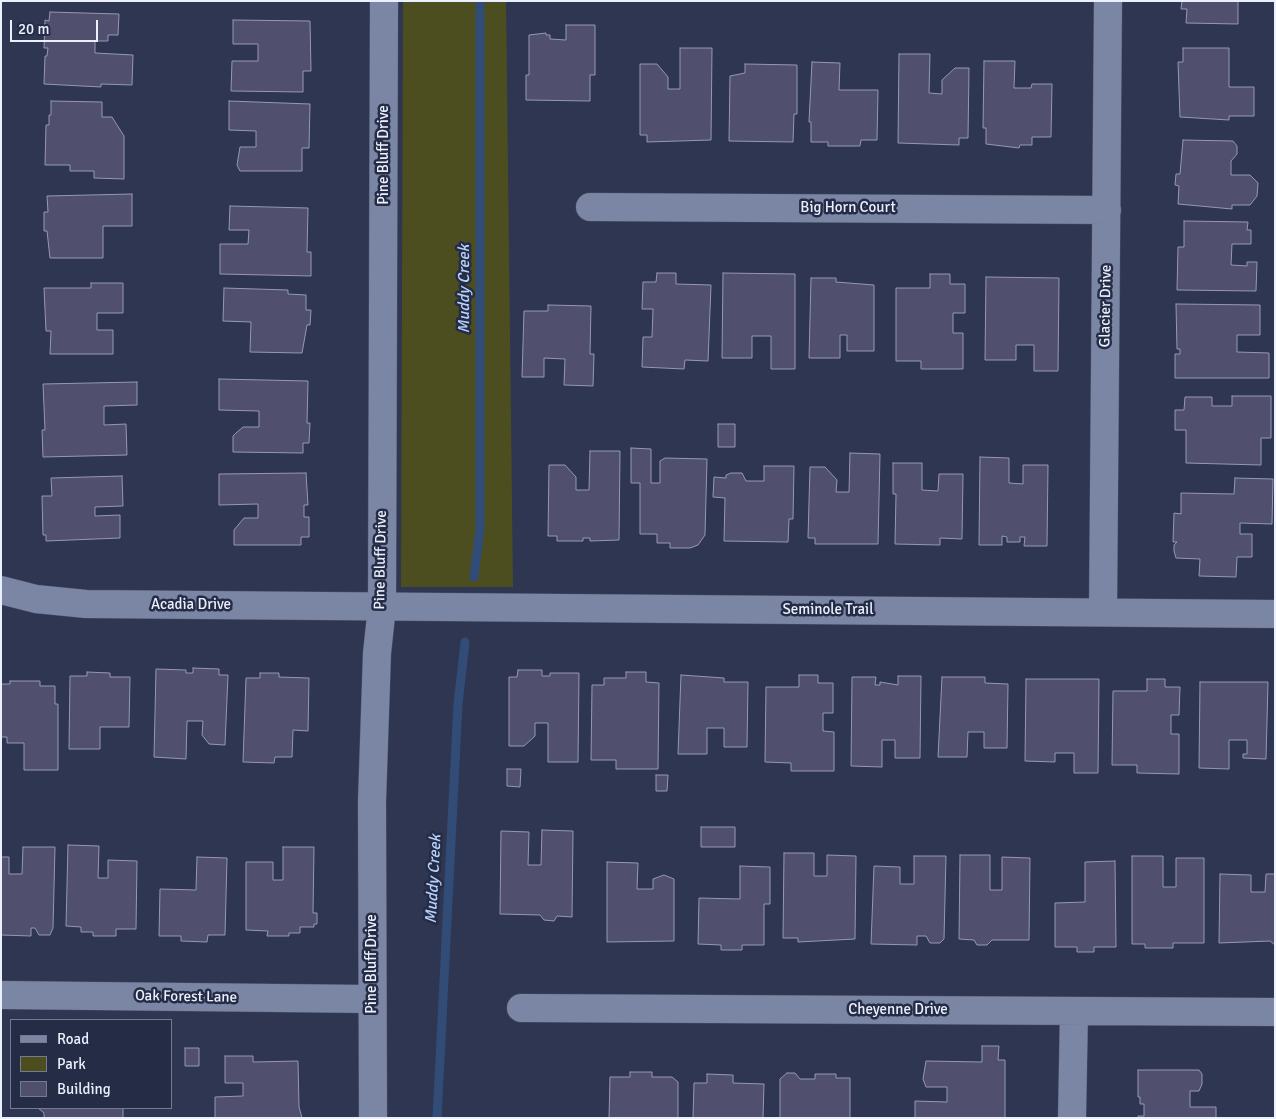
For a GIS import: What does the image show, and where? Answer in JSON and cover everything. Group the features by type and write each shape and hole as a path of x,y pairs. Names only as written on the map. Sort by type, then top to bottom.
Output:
{"street":[{"name":"Pine Bluff Drive","path":"373,1118 371,999 373,781 377,653 382,607 384,1"},
{"name":"Glacier Drive","path":"1103,612 1108,1"},
{"name":"Big Horn Court","path":"590,207 1106,210"},
{"name":"Acadia Drive","path":"1,590 36,599 86,604 382,607"},
{"name":"Seminole Trail","path":"382,607 1275,614"},
{"name":"Oak Forest Lane","path":"1,995 371,999"},
{"name":"Cheyenne Drive","path":"521,1008 1275,1012"},
{"path":"1072,1118 1074,1011"}],"green space":[{"path":"403,1 506,1 513,587 401,587"}],"building":[{"path":"1182,1 1238,1 1238,24 1186,23 1187,9 1181,9"},
{"path":"50,12 119,14 118,35 108,35 108,41 95,41 95,53 133,55 132,85 101,84 101,87 44,84 45,56 47,56 48,48 44,48 45,20 49,21"},
{"path":"233,20 310,21 311,71 303,71 303,92 231,91 232,61 258,61 258,44 233,44"},
{"path":"566,25 595,25 595,75 590,75 590,101 526,100 526,75 529,75 529,35 546,33 546,35 550,35 550,39 566,40"},
{"path":"680,48 712,48 711,140 647,142 647,135 640,135 640,64 657,64 668,77 668,89 680,89"},
{"path":"1183,48 1229,48 1229,87 1254,87 1254,116 1229,116 1229,120 1180,117 1178,62 1183,62"},
{"path":"899,54 930,54 929,93 942,94 942,80 955,68 969,68 968,138 959,138 959,145 898,143"},
{"path":"984,61 1015,61 1014,88 1031,88 1032,84 1052,84 1051,137 1032,137 1032,145 1020,145 1019,148 986,144 986,128 983,128"},
{"path":"812,62 840,63 839,90 878,90 877,140 861,140 860,146 828,146 828,142 811,142 811,122 809,122"},
{"path":"745,64 797,65 797,114 794,114 793,142 729,141 730,76 745,73"},
{"path":"51,101 102,102 102,117 112,117 124,136 124,179 94,178 94,171 70,171 70,165 45,165 46,125 49,125"},
{"path":"229,101 310,104 309,148 302,148 302,171 240,171 237,165 240,147 256,147 256,131 229,130"},
{"path":"1183,140 1233,141 1237,146 1237,154 1231,161 1231,175 1250,175 1258,183 1257,196 1250,205 1232,205 1232,209 1178,204 1179,186 1175,185 1176,174 1180,174"},
{"path":"132,194 132,226 103,226 103,258 50,258 47,231 44,231 44,212 48,212 47,196"},
{"path":"230,206 308,208 307,252 311,252 311,276 220,274 220,244 248,244 249,230 229,230"},
{"path":"1184,221 1248,222 1247,230 1251,230 1251,244 1232,244 1231,265 1247,266 1247,262 1257,262 1256,291 1177,290 1178,247 1184,247"},
{"path":"657,273 676,273 676,284 711,285 708,361 685,360 684,369 642,367 643,337 652,337 653,309 642,309 643,282 656,282"},
{"path":"723,273 795,274 795,369 771,369 771,336 752,336 752,358 722,358"},
{"path":"930,274 950,274 950,284 965,284 965,313 953,313 953,333 963,333 963,369 921,369 921,361 896,361 896,288 930,288"},
{"path":"986,277 1059,278 1058,371 1034,371 1034,345 1016,345 1016,360 985,360"},
{"path":"811,278 836,278 836,282 874,285 874,351 847,351 847,335 840,335 840,358 809,358"},
{"path":"91,283 123,283 123,313 97,313 97,330 113,330 113,354 50,354 51,331 46,331 44,288 91,288"},
{"path":"224,288 288,290 288,294 306,295 306,310 311,310 310,325 307,325 302,353 250,352 251,322 223,321"},
{"path":"1176,304 1260,305 1260,335 1237,335 1237,352 1269,353 1269,378 1175,378 1175,354 1180,354 1180,349 1177,349"},
{"path":"548,305 591,306 590,354 594,354 593,386 564,385 565,359 544,358 544,377 522,377 524,311 548,311"},
{"path":"219,379 308,381 307,423 310,423 309,443 303,443 303,453 233,452 233,436 236,433 243,427 259,427 259,411 219,410"},
{"path":"137,382 137,405 104,406 104,425 126,424 127,455 43,457 42,430 45,430 43,384"},
{"path":"1232,396 1271,396 1271,438 1261,438 1261,465 1186,463 1186,430 1175,430 1175,410 1184,410 1185,397 1212,397 1212,406 1232,406"},
{"path":"718,424 735,424 735,447 718,447"},
{"path":"631,448 651,449 651,483 660,483 660,461 665,458 707,459 705,535 698,545 690,548 670,548 670,543 657,543 657,534 640,534 640,483 631,483"},
{"path":"590,451 620,451 619,540 590,541 590,538 583,538 583,541 557,541 557,536 548,536 549,465 565,465 576,477 576,490 589,490"},
{"path":"850,453 880,454 878,544 815,544 815,538 808,538 810,467 825,467 837,480 836,492 849,492"},
{"path":"980,457 1009,458 1009,483 1023,484 1023,465 1048,465 1047,546 1024,546 1025,537 1020,537 1020,542 1007,542 1007,537 1002,536 1002,545 979,545"},
{"path":"893,463 922,463 922,490 938,491 939,474 963,474 962,539 940,538 940,545 895,544 896,494 893,494"},
{"path":"764,466 794,466 793,519 789,519 788,542 724,541 725,498 713,497 714,477 726,478 726,475 731,473 742,473 746,481 764,481"},
{"path":"306,473 308,505 304,505 304,517 309,517 309,537 301,537 301,545 234,545 234,530 244,518 258,518 258,504 219,505 219,474"},
{"path":"122,476 123,506 95,507 95,516 120,515 120,538 46,541 46,535 43,535 42,496 52,496 51,478"},
{"path":"1235,478 1273,479 1272,524 1240,523 1240,534 1252,534 1252,557 1237,557 1236,577 1199,576 1200,559 1176,558 1174,551 1174,545 1177,542 1173,542 1174,513 1181,514 1181,493 1234,494"},
{"path":"193,668 219,669 219,675 228,675 225,745 209,744 202,735 203,721 187,721 186,759 154,757 156,669 186,670 186,673 193,673"},
{"path":"518,670 542,670 542,676 550,676 550,673 579,673 578,762 548,762 548,723 535,723 535,736 524,746 509,746 509,677 517,677"},
{"path":"87,672 110,673 110,677 130,677 129,727 100,727 100,749 69,749 70,676 87,676"},
{"path":"626,672 646,672 646,682 659,683 658,769 616,769 616,760 591,760 592,685 604,685 604,678 626,678"},
{"path":"260,673 279,673 279,677 309,678 308,731 293,730 292,757 275,757 274,763 243,762 246,678 260,678"},
{"path":"681,675 724,678 724,682 748,682 747,747 724,747 724,728 707,728 707,754 678,754"},
{"path":"799,675 818,675 818,683 833,683 833,713 823,713 823,731 834,732 834,771 791,771 791,763 765,762 766,687 799,687"},
{"path":"898,676 921,676 920,758 895,758 895,740 882,740 882,767 851,766 852,677 876,677 875,685 880,685 880,682 898,685"},
{"path":"942,677 985,677 985,683 1008,684 1007,748 984,748 984,732 968,732 967,757 938,757"},
{"path":"1026,679 1099,679 1098,773 1074,773 1074,753 1055,753 1055,762 1025,761"},
{"path":"1147,679 1165,679 1165,687 1180,687 1179,715 1171,715 1171,734 1179,734 1179,774 1137,773 1137,765 1112,765 1113,691 1147,691"},
{"path":"10,681 40,681 40,686 55,686 55,704 58,704 58,770 24,770 24,743 7,743 7,737 1,737 1,684 10,684"},
{"path":"1200,682 1268,682 1266,759 1243,758 1243,754 1247,754 1247,740 1229,740 1229,769 1199,768"},
{"path":"507,769 521,769 520,787 507,786"},
{"path":"656,775 668,775 667,791 656,791"},
{"path":"701,827 735,827 735,847 701,847"},
{"path":"542,830 573,831 572,917 557,916 554,921 544,920 540,915 500,914 501,831 529,832 528,865 541,865"},
{"path":"68,845 99,846 98,878 108,878 108,860 137,861 136,929 116,929 116,936 93,936 93,932 81,932 81,927 66,926"},
{"path":"23,847 55,847 53,928 50,935 39,935 35,928 31,928 31,936 1,935 1,857 9,857 9,874 22,874"},
{"path":"283,847 314,847 313,913 317,913 317,924 314,924 314,927 300,927 300,933 289,933 289,936 267,936 268,931 246,930 246,862 273,862 273,880 283,880"},
{"path":"784,853 814,853 814,876 827,876 827,855 856,856 855,939 798,942 798,938 783,938"},
{"path":"960,855 990,855 990,890 1002,890 1002,857 1030,858 1029,940 992,940 987,945 977,945 974,940 959,939"},
{"path":"914,856 946,856 944,939 940,943 930,943 926,936 917,936 917,945 871,944 874,866 900,867 900,884 914,884"},
{"path":"1132,856 1163,856 1163,887 1176,887 1176,858 1204,858 1204,943 1173,943 1173,948 1145,948 1145,944 1132,944"},
{"path":"197,857 227,858 225,935 208,935 207,942 181,941 181,936 159,936 160,889 196,890"},
{"path":"1115,861 1116,947 1094,947 1094,952 1077,952 1077,947 1055,947 1055,903 1085,902 1085,862"},
{"path":"607,862 638,863 637,889 653,889 653,879 664,875 674,879 674,941 607,942"},
{"path":"740,866 770,867 770,904 764,904 764,945 742,945 742,950 721,950 721,945 698,944 699,898 740,899"},
{"path":"1220,874 1251,875 1251,892 1265,892 1266,874 1275,874 1275,945 1270,941 1219,943"},
{"path":"982,1046 999,1046 998,1060 1005,1060 1005,1118 915,1118 915,1101 947,1102 947,1087 926,1087 923,1079 926,1061 982,1062"},
{"path":"185,1048 199,1048 199,1066 185,1066"},
{"path":"225,1056 253,1056 253,1062 298,1061 299,1107 302,1118 215,1118 215,1097 243,1096 243,1083 225,1083"},
{"path":"1138,1070 1199,1070 1202,1074 1202,1084 1199,1091 1190,1091 1190,1107 1216,1107 1216,1118 1138,1118 1138,1116 1144,1116 1144,1104 1140,1104 1140,1097 1138,1097"},
{"path":"630,1072 652,1072 652,1077 672,1077 678,1082 678,1118 609,1118 610,1077 630,1077"},
{"path":"787,1073 795,1073 800,1079 815,1079 815,1074 836,1074 836,1078 850,1078 850,1118 780,1118 780,1079"},
{"path":"707,1074 733,1075 733,1083 764,1084 763,1118 693,1118 694,1083 707,1083"},
{"path":"39,1109 123,1109 123,1118 44,1118 44,1113"}],"waterway":[{"name":"Muddy Creek","path":"474,577 480,529 480,1"},
{"name":"Muddy Creek","path":"437,1118 458,704 465,642"}]}
